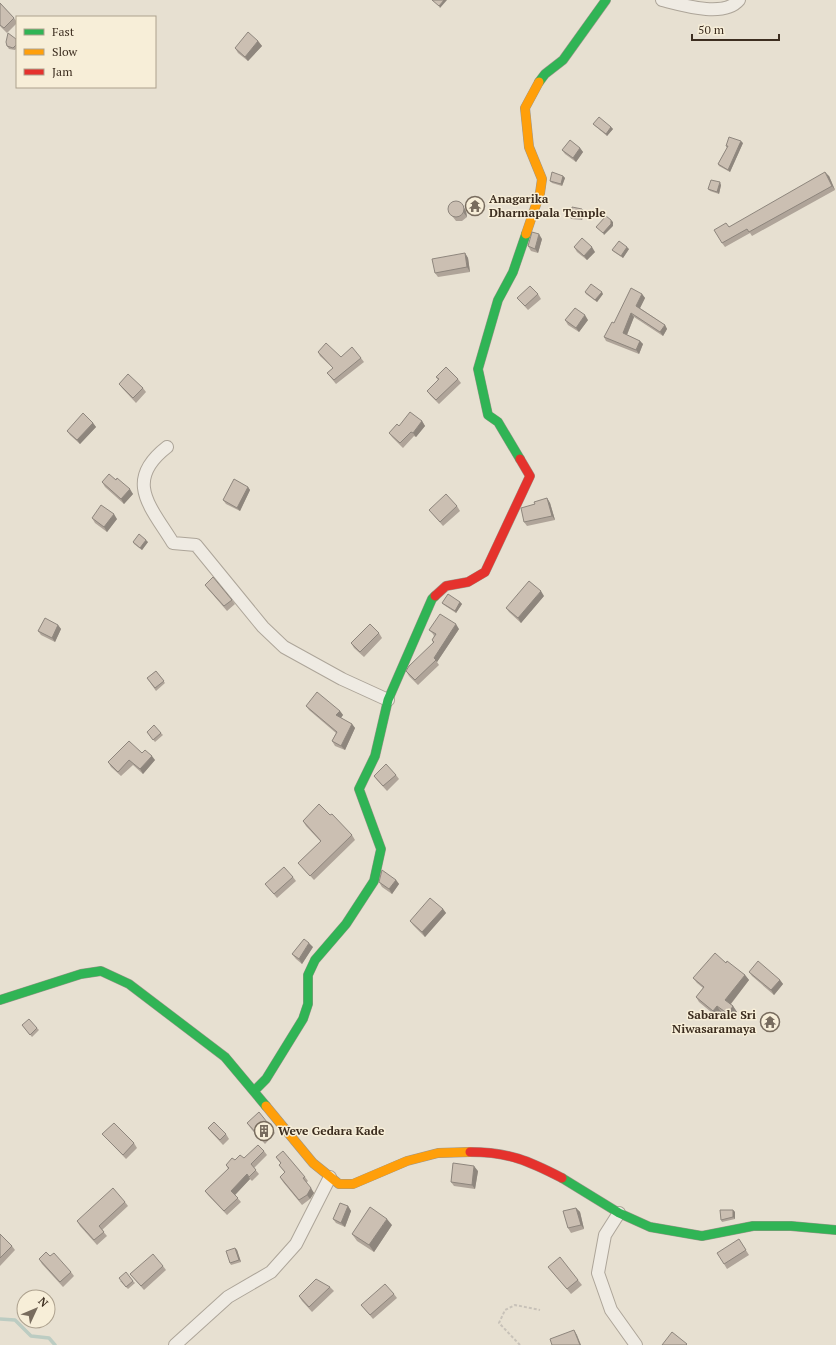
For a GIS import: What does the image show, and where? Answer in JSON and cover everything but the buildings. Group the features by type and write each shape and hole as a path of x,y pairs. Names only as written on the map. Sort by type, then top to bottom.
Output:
{"street":[{"path":"254,1091 266,1079 303,1019 308,1004 308,975 315,960 346,924 374,881 381,848 359,789 375,756 388,700 432,599 446,586 468,582 485,572 530,476 498,422 488,415 478,369 498,300 513,272 540,193 542,178 529,147 525,108 533,91 545,74 563,60 606,0"},
{"path":"662,0 686,6 716,9 734,6 739,0"},
{"path":"166,447 153,458 143,478 146,500 173,544 196,546 262,627 284,647 342,679 388,700"},
{"path":"0,1000 80,974 101,971 129,984 225,1057 313,1163 339,1184 353,1184 407,1161 438,1153 492,1152 529,1161 580,1187 619,1213 650,1227 702,1236 753,1226 791,1226 836,1230"},
{"path":"175,1345 228,1297 271,1272 296,1244 330,1177"},
{"path":"619,1213 605,1235 598,1273 611,1310 636,1345"}],"path":[{"path":"520,1345 499,1323 505,1310 515,1305 540,1310"}],"waterway":[{"path":"0,1319 15,1320 31,1336 49,1338 55,1345"}],"traffic: fast":[{"path":"539,82 545,74 563,60 606,0"},
{"path":"520,459 498,422 488,415 478,369 498,300 513,272 526,234"},
{"path":"254,1091 266,1079 303,1019 308,1004 308,975 315,960 346,924 374,881 381,849 359,789 375,756 388,700 432,599 435,596"},
{"path":"0,1000 81,974 101,971 129,984 225,1057 266,1106"},
{"path":"562,1178 619,1213 650,1227 702,1236 753,1226 791,1226 836,1230"}],"traffic: slow":[{"path":"526,234 540,193 542,179 529,147 525,108 539,82"},
{"path":"266,1106 313,1163 339,1184 353,1184 407,1161 438,1153 470,1152"}],"traffic: jam":[{"path":"435,596 446,586 468,582 485,572 530,476 520,459"},
{"path":"470,1152 484,1152 508,1156 529,1162 562,1178"}],"place":[{"name":"Anagarika Dharmapala Temple","path":"475,206"},
{"name":"Sabarale Sri Niwasaramaya","path":"770,1022"},
{"name":"Weve Gedara Kade","path":"264,1131"}]}
